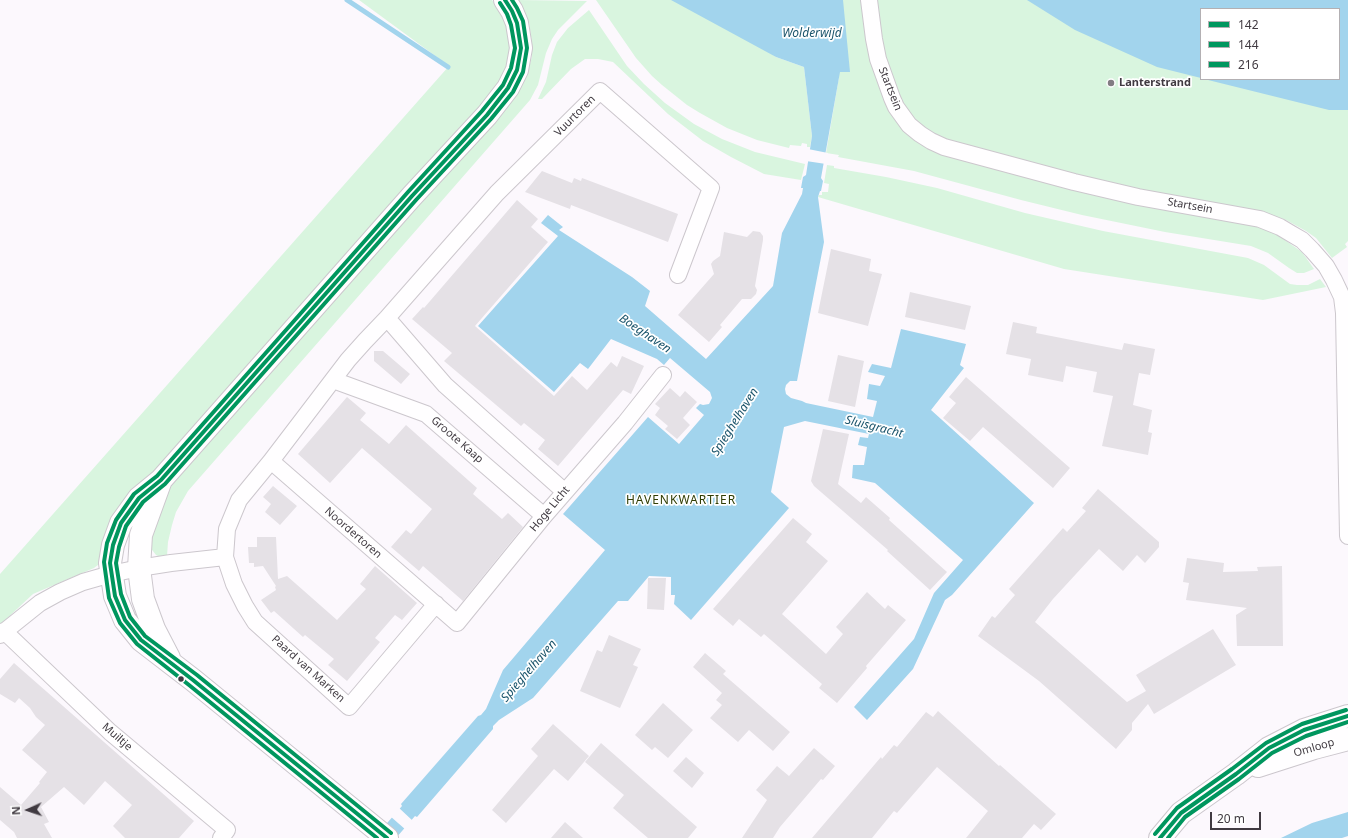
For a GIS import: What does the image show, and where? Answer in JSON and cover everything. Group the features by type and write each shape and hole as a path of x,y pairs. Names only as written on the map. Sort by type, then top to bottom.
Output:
{"main road":[{"path":"381,833 141,640 125,620 115,596 110,563 113,545 121,524 139,498 160,480 412,196 487,115 508,88 516,70 521,48 517,23 505,0"},
{"path":"160,480 141,535 139,568 143,599 154,629 171,663"},
{"name":"Omloop","path":"1160,838 1181,813 1236,774 1269,748 1304,730 1348,716"},
{"name":"Omloop","path":"1236,774 1314,748 1348,739"}],"street":[{"name":"Startsein","path":"869,0 874,40 880,66 896,108 909,125 931,141 944,147 1074,182 1138,197 1260,220 1290,232 1302,240 1312,250 1326,266 1342,297 1344,313 1348,536"},
{"name":"Vuurtoren","path":"387,318 497,193 600,91 711,188 678,274"},
{"name":"Paard van Marken","path":"387,318 348,360 271,462 239,500 228,529 225,557 234,584 244,606 255,622 349,707 436,604"},
{"path":"387,318 445,385 565,492"},
{"name":"Hoge Licht","path":"436,604 457,623 544,516 625,423 663,375"},
{"name":"Groote Kaap","path":"334,380 426,414 544,516"},
{"name":"Noordertoren","path":"271,462 436,604"},
{"path":"2,633 40,603 83,582 139,568 225,557"},
{"name":"Muiltje","path":"2,633 110,732 227,830 221,838"}],"green space":[{"path":"359,0 492,0 503,15 508,27 511,44 508,64 503,78 491,94 132,499 102,562 94,568 33,594 0,625 0,574 449,66"},
{"path":"518,0 587,1 558,30 552,39 546,53 538,85 530,100 188,491 176,512 168,542 167,556 156,555 149,546 149,531 172,482 524,80 532,56 532,43 529,22"},
{"path":"596,0 1348,0 1348,241 1345,244 1347,247 1332,258 1316,238 1306,231 1286,220 1266,213 1183,199 1102,182 947,140 935,135 914,120 900,99 882,92 892,116 902,128 914,138 944,154 1113,198 1188,214 1242,222 1260,227 1279,236 1302,252 1314,269 1304,273 1297,273 1268,253 1251,246 1165,232 1082,215 914,171 838,157 839,155 826,153 839,77 767,51 776,57 804,67 812,136 810,147 807,147 807,144 802,143 801,146 790,145 789,148 757,140 727,128 687,105 652,76 636,58"},
{"path":"589,10 627,66 665,103 694,124 722,139 755,152 805,164 801,180 764,174 703,141 668,114 613,62 598,59 585,59 571,69 542,99 538,99 546,82 552,55 557,42 568,28"},
{"path":"827,165 834,166 834,168 937,188 1025,213 1103,231 1248,258 1264,265 1290,284 1308,285 1320,279 1326,287 1263,300 1064,269 818,197 819,195 822,195 822,192 828,192 829,184 824,183"}],"water":[{"path":"671,0 843,0 850,72 840,72 821,178 823,181 818,197 824,242 797,381 790,381 786,385 786,394 791,398 806,403 873,417 877,401 867,399 869,384 880,386 885,376 868,372 872,364 891,368 901,329 966,344 960,365 964,368 931,410 1034,503 952,595 945,600 913,669 867,720 854,707 914,639 934,593 963,560 875,483 852,478 853,465 864,465 867,447 858,445 860,437 868,438 869,434 805,421 784,427 771,492 789,508 691,620 674,604 675,595 671,595 671,577 649,576 628,601 618,601 533,698 499,720 493,726 493,729 417,817 415,816 396,838 374,838 402,806 401,804 478,716 481,715 486,709 503,670 605,550 563,514 648,417 679,444 704,415 696,408 700,404 709,404 712,398 710,392 670,358 664,365 657,359 611,339 588,369 580,363 554,392 478,326 558,236 541,223 548,215 563,227 559,230 632,277 650,291 645,306 706,359 773,286 782,233 802,194 803,188 801,188 803,177 806,175 812,136 804,67 776,57"},
{"path":"1027,0 1348,0 1348,110 1329,110 1208,80 1340,80 1340,8 1200,8 1200,78 1157,67 1075,30"},
{"path":"1348,812 1348,836 1342,838 1281,838 1312,823"}],"pier":[{"path":"808,149 828,153 826,164 806,161"},
{"path":"398,807 413,821 406,830 390,816"}],"building":[{"path":"542,171 572,183 574,178 581,181 582,178 678,214 668,242 571,205 570,209 525,192"},
{"path":"517,200 538,219 531,227 548,242 475,326 554,396 572,376 587,390 611,362 617,367 622,356 644,366 631,394 623,390 558,466 538,449 545,440 524,423 521,426 444,361 452,353 412,319 423,307 424,308"},
{"path":"753,231 760,232 763,236 755,286 757,290 756,294 751,299 742,299 720,325 722,327 709,342 678,315 714,274 711,264 720,256 724,232 747,237"},
{"path":"831,249 871,259 869,271 882,274 868,326 818,313"},
{"path":"910,292 971,306 965,330 905,317"},
{"path":"1013,322 1037,327 1036,333 1122,350 1124,343 1155,349 1150,375 1139,373 1133,405 1152,410 1148,432 1152,433 1148,455 1102,446 1113,396 1093,392 1097,372 1066,366 1063,382 1028,375 1031,359 1006,354"},
{"path":"374,351 383,351 410,374 401,384 374,361"},
{"path":"838,355 864,361 855,407 828,401"},
{"path":"966,377 1070,468 1053,488 983,427 970,441 943,418 956,403 949,397"},
{"path":"670,388 680,397 685,391 697,402 683,418 690,425 677,439 665,429 668,426 655,415 660,408 655,404"},
{"path":"347,397 366,413 360,420 389,444 406,425 477,488 473,494 502,519 508,513 523,527 463,601 423,566 419,571 391,547 406,530 411,534 432,509 362,448 330,483 298,454"},
{"path":"823,429 849,434 838,484 861,503 866,497 890,518 889,520 947,572 930,590 887,551 888,550 814,486 811,481"},
{"path":"273,486 297,506 280,525 265,512 271,504 263,497"},
{"path":"1098,489 1159,542 1159,547 1145,563 1137,555 1123,571 1099,549 1053,599 1035,622 1127,702 1146,691 1136,675 1213,629 1236,665 1154,714 1148,704 1132,723 1132,730 1116,749 1039,681 978,636 992,616 995,618 1015,595 1009,589 1063,528 1067,532 1086,511 1082,508"},
{"path":"793,518 812,534 806,542 828,561 782,614 826,654 843,634 836,627 867,592 885,609 888,605 906,620 866,666 867,668 837,703 819,688 822,684 764,634 761,637 739,619 733,626 713,609"},
{"path":"257,537 276,537 278,579 287,576 337,620 366,589 360,584 375,566 417,603 402,620 395,615 375,638 380,642 347,681 328,665 334,659 305,635 303,637 274,611 271,613 261,600 276,590 276,586 263,566 254,567 254,563 249,563 248,547 257,547"},
{"path":"1187,558 1224,563 1223,572 1258,571 1257,567 1282,566 1283,646 1237,646 1236,615 1247,608 1186,600 1189,583 1183,582"},
{"path":"648,578 666,578 664,610 647,609"},
{"path":"609,635 641,649 633,665 638,667 620,708 580,691 597,650 602,652"},
{"path":"705,653 726,671 723,674 790,732 773,751 749,730 738,742 710,718 722,705 716,700 722,693 693,667"},
{"path":"14,663 194,821 179,838 125,838 113,826 132,805 105,781 84,805 64,787 41,807 49,822 44,824 52,838 17,838 14,832 0,820 0,787 21,805 40,783 39,782 47,772 22,750 45,725 19,698 15,703 0,694 0,679"},
{"path":"663,703 693,730 668,758 655,747 652,750 635,735"},
{"path":"938,711 999,766 1000,765 1056,814 1041,830 1034,824 1022,838 966,838 988,811 937,767 897,813 894,811 872,838 812,838 881,757 882,759 894,745 897,747 926,712 933,717"},
{"path":"553,724 589,756 568,781 554,769 506,823 492,810 538,756 531,749"},
{"path":"601,743 697,827 688,838 648,838 613,808 624,795 585,762"},
{"path":"814,748 835,766 823,780 821,779 780,827 773,838 742,838 767,800 756,790 777,766 789,776"},
{"path":"686,757 704,773 692,788 673,771"},
{"path":"565,822 583,838 551,838"}],"waterway":[{"path":"347,0 448,67"}],"transit line":[{"name":"142","path":"387,838 193,680 141,640 125,620 115,596 110,563 113,545 121,523 139,498 161,480 412,196 487,115 508,88 517,70 521,48 517,23 505,0"},
{"name":"144","path":"391,833 197,675 145,636 130,617 121,594 116,563 119,547 126,526 143,502 165,484 416,200 491,119 513,92 523,72 527,48 523,21 512,0"},
{"name":"216","path":"377,838 137,644 120,623 109,598 104,562 107,543 116,520 134,494 157,476 408,192 482,111 503,85 511,68 515,48 511,25 507,14 500,3"},
{"name":"216","path":"1155,834 1177,808 1266,743 1302,724 1346,710"},
{"name":"142","path":"1160,838 1181,813 1236,774 1269,748 1304,730 1348,716"},
{"name":"144","path":"1168,838 1185,817 1239,779 1272,753 1306,736 1348,722"}],"place":[{"name":"Lanterstrand","path":"1111,83"}],"district":[{"name":"HAVENKWARTIER","path":"681,501"}],"water label":[{"name":"Wolderwijd","path":"812,34"},
{"name":"Boeghaven","path":"645,334"},
{"name":"Spieghelhaven","path":"735,422"},
{"name":"Sluisgracht","path":"874,427"},
{"name":"Spieghelhaven","path":"529,671"}]}
